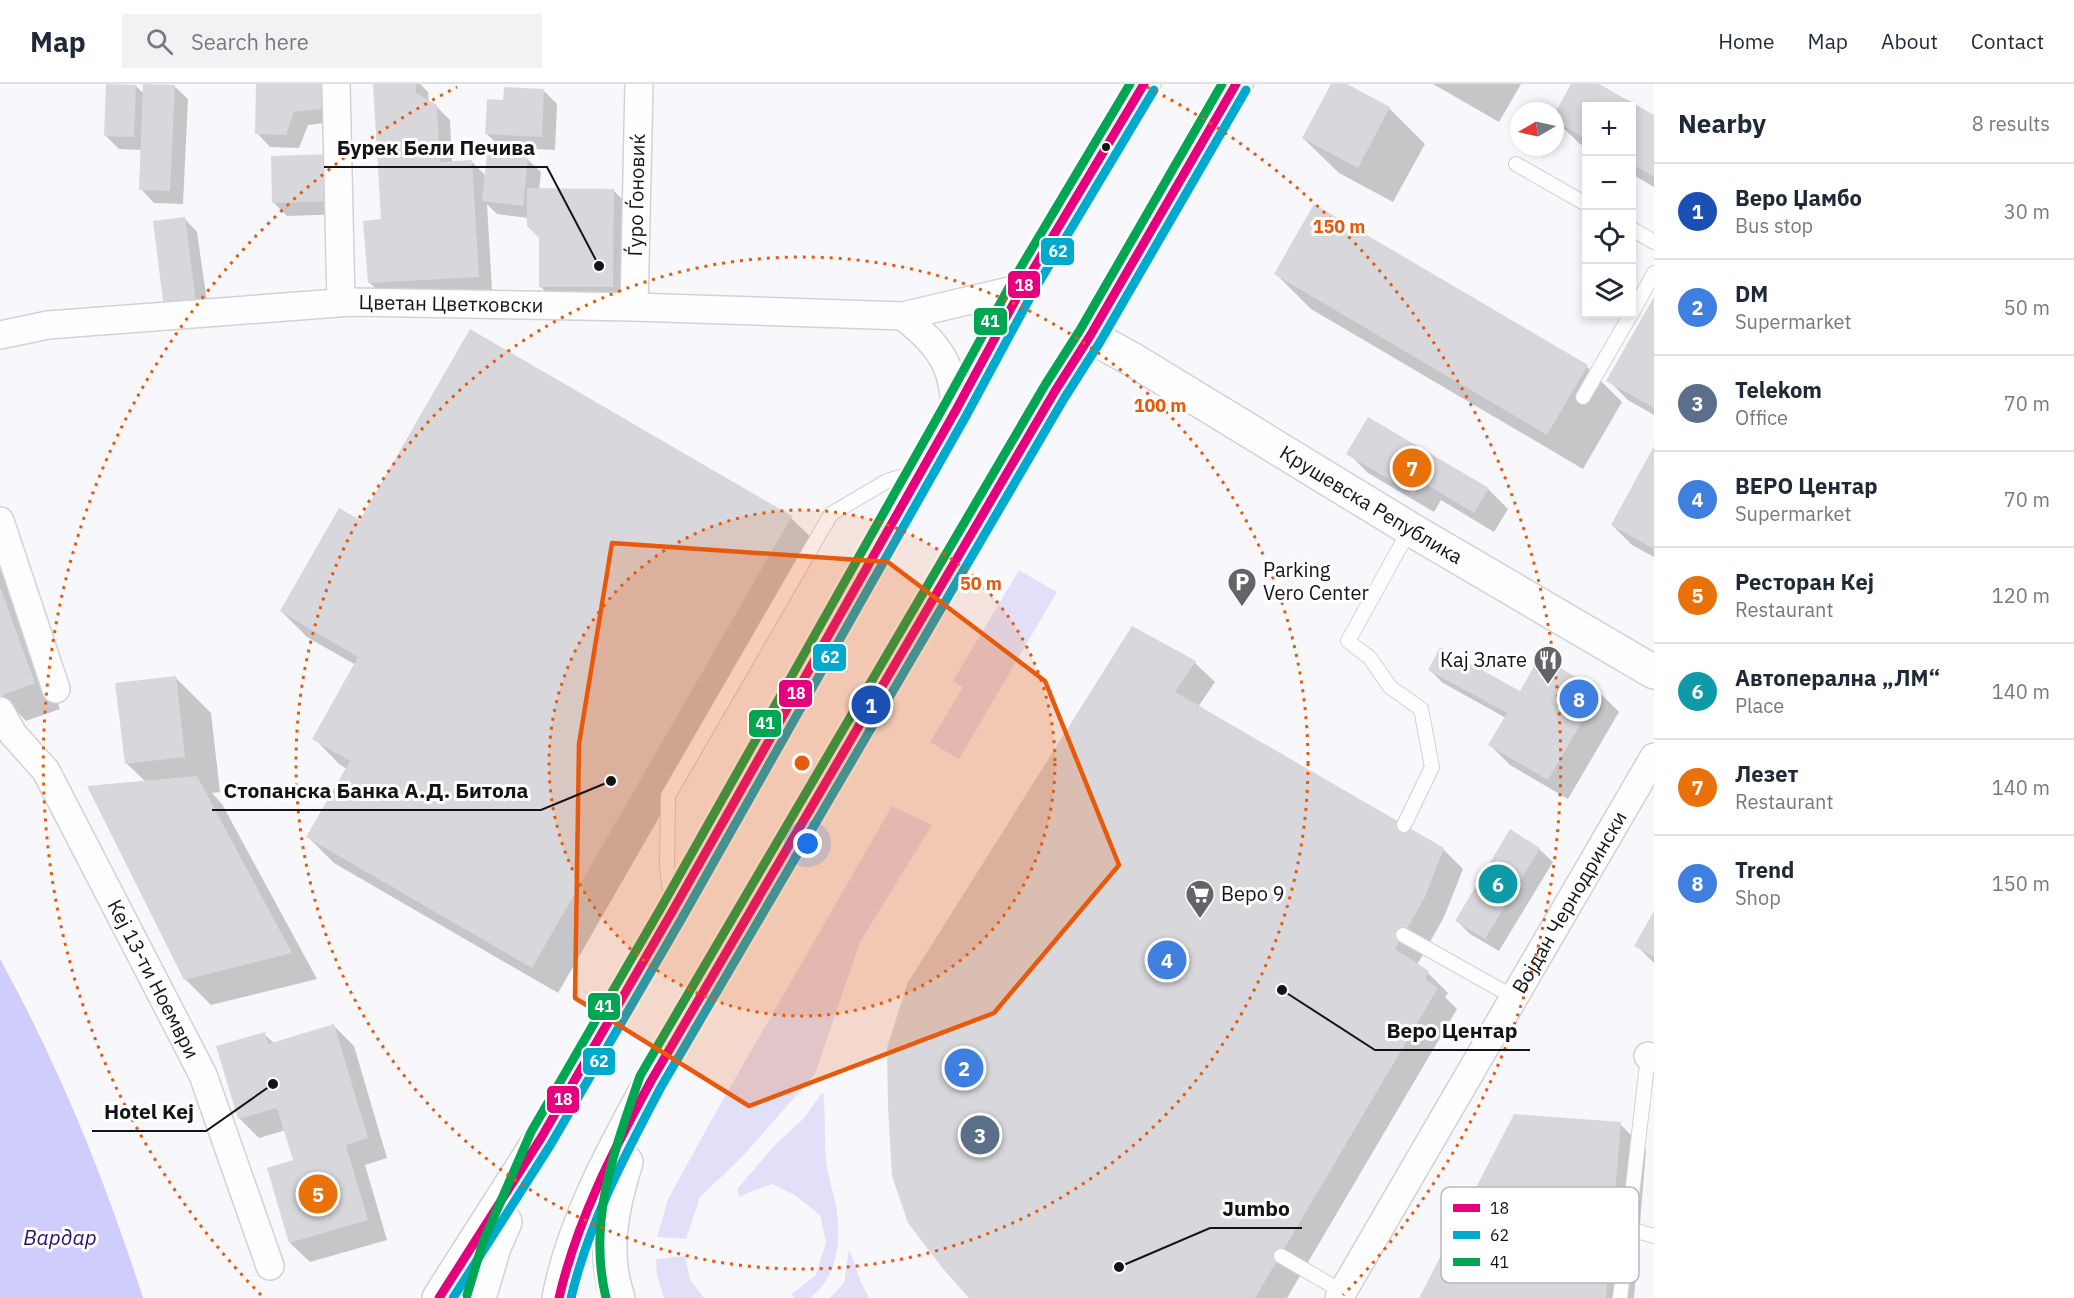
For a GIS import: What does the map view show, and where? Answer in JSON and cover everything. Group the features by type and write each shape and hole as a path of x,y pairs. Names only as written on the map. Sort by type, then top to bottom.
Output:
{"street":[{"path":"336,84 341,302"},
{"name":"Ѓуро Ѓоновиќ","path":"634,307 639,84"},
{"path":"439,1298 541,1138 922,471 1022,288 1144,84"},
{"path":"560,1298 565,1268 601,1176 651,1081 1236,84"},
{"name":"Цветан Цветковски","path":"0,335 48,325 341,302 634,307 903,316 1022,288"},
{"path":"903,316 941,353 949,370 956,410"},
{"name":"Крушевска Република","path":"1090,336 1135,361 1410,529 1654,672"},
{"path":"0,521 56,689"},
{"name":"Кеј 13-ти Ноември","path":"0,711 13,734 46,771 203,1075 270,1266"},
{"name":"Војдан Чернодрински","path":"1341,1295 1654,757"},
{"path":"618,1298 611,1268 612,1214 651,1081"},
{"path":"479,1298 494,1247 541,1138"}],"lane":[{"path":"1516,164 1582,201"},
{"path":"1636,231 1654,242"},
{"path":"1636,304 1654,273"},
{"path":"1583,397 1628,318"},
{"path":"672,912 667,865 668,796 831,514 887,481 922,471"},
{"path":"1404,825 1432,767 1421,709 1390,687 1370,658 1348,641 1410,529"},
{"path":"1403,935 1515,998"},
{"path":"1633,1187 1651,1057"},
{"path":"1639,1232 1654,1236"},
{"path":"1281,1256 1341,1295"},
{"path":"1620,1298 1622,1283"}],"highlighted area":[{"path":"612,543 888,562 1045,681 1119,865 994,1013 749,1106 575,998 579,744"}],"shaded area":[{"path":"1019,570 1057,592 959,759 930,742 963,687 953,681"},
{"path":"892,806 932,825 860,942 815,1074 742,1157 700,1197 686,1239 657,1237 668,1199"},
{"path":"823,1092 826,1161 838,1219 838,1244 832,1268 819,1289 810,1298 794,1298 792,1294 816,1275 826,1242 820,1215 796,1196 773,1184 740,1197 737,1189 775,1145 803,1119"},
{"path":"849,1249 869,1298 830,1298 844,1283"},
{"path":"685,1256 690,1280 704,1298 664,1298 657,1276 656,1259"}],"water":[{"name":"Вардар","path":"0,959 42,1041 80,1125 143,1298 0,1298"}],"building":[{"path":"106,84 136,85 134,137 104,136"},
{"path":"143,84 175,85 170,191 139,190"},
{"path":"256,84 336,84 337,107 294,112 286,135 255,134"},
{"path":"373,84 416,84 416,93 437,105 440,162 472,160 479,277 368,283 363,221 381,219"},
{"path":"1331,84 1347,84 1390,107 1358,168 1302,138"},
{"path":"1571,84 1599,84 1631,102 1582,102 1582,137 1564,126 1564,102 1561,102"},
{"path":"504,87 544,89 542,137 485,134 487,99 503,100"},
{"path":"1636,105 1654,115 1654,177 1636,166"},
{"path":"487,153 528,157 523,206 482,201"},
{"path":"332,154 332,201 272,203 271,156"},
{"path":"527,188 614,189 613,287 539,287 539,238 527,226"},
{"path":"1314,204 1588,365 1547,435 1274,274"},
{"path":"185,217 196,303 164,308 153,221"},
{"path":"1654,297 1654,408 1606,381"},
{"path":"470,329 792,516 532,968 306,837 350,761 312,739 358,657 280,611 339,508 360,520"},
{"path":"1368,417 1489,488 1474,513 1421,481 1414,494 1346,454"},
{"path":"1654,446 1654,549 1611,525"},
{"path":"0,587 35,683 0,696"},
{"path":"1132,626 1196,661 1175,692 1444,848 1425,897 1395,949 1429,971 1425,979 1438,988 1255,1298 969,1298 908,1223 892,1176 887,1048 907,984"},
{"path":"1440,647 1520,691 1540,656 1600,691 1548,780 1488,745 1507,713 1428,670"},
{"path":"176,676 185,757 125,764 115,683"},
{"path":"197,776 292,953 184,980 87,786"},
{"path":"1510,829 1540,848 1485,939 1455,921"},
{"path":"1654,911 1654,957 1634,946"},
{"path":"334,1024 368,1138 346,1145 368,1220 289,1243 267,1168 293,1160 277,1108 238,1119 216,1046 265,1032 268,1044"},
{"path":"1514,1114 1621,1122 1615,1187 1476,1187"},
{"path":"1441,1255 1441,1283 1607,1283 1606,1298 1419,1298"}],"transit line":[{"name":"41","path":"467,1295 483,1242 531,1132 662,906 1012,282 1130,84"},
{"name":"18","path":"439,1298 541,1138 672,912 956,410 1022,288 1144,84"},
{"name":"41","path":"606,1298 601,1269 600,1240 606,1185 640,1076 1045,385 1080,330 1222,84"},
{"name":"18","path":"559,1298 586,1214 623,1133 651,1081 1236,84"},
{"name":"62","path":"453,1298 551,1144 682,918 966,416 1032,294 1154,90"},
{"name":"62","path":"571,1298 588,1243 609,1190 661,1087 1246,90"}],"place":[{"name":"Бурек Бели Печива","path":"599,266"},
{"name":"Лезет","path":"1412,468"},
{"name":"Parking Vero Center","path":"1242,608"},
{"name":"Кај Злате","path":"1548,686"},
{"name":"Trend","path":"1579,699"},
{"name":"Веро Џамбо","path":"871,705"},
{"name":"Стопанска Банка А.Д. Битола","path":"611,781"},
{"name":"Автоперална „ЛМ“","path":"1498,884"},
{"name":"Веро 9","path":"1200,920"},
{"name":"ВЕРО Центар","path":"1167,960"},
{"name":"Веро Центар","path":"1282,990"},
{"name":"DM","path":"964,1068"},
{"name":"Hotel Kej","path":"273,1084"},
{"name":"Telekom","path":"980,1135"},
{"name":"Ресторан Кej","path":"318,1194"},
{"name":"Jumbo","path":"1119,1267"}]}
